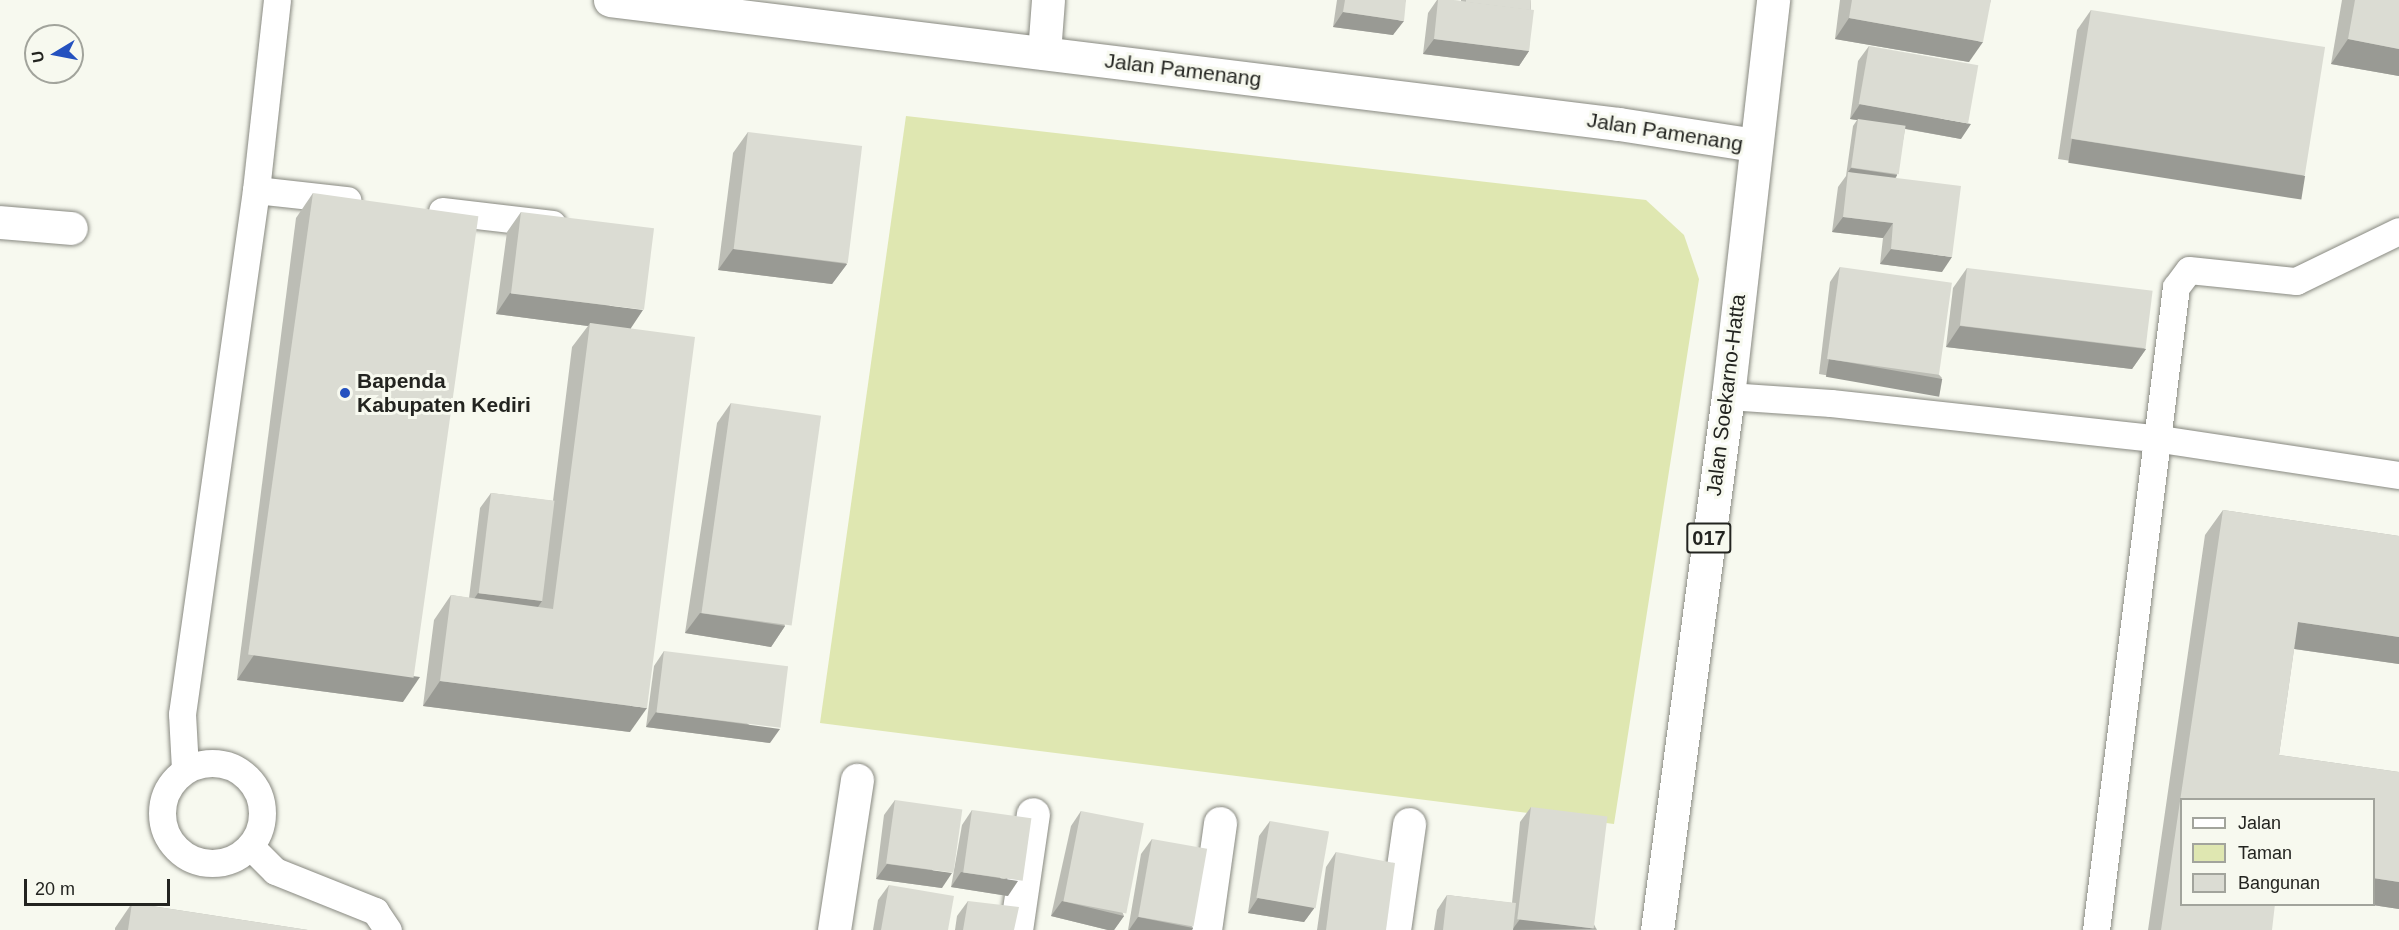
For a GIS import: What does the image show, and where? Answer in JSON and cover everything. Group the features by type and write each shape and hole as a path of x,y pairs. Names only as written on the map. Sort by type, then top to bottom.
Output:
{"main road":[{"name":"Jalan Pamenang","path":"610,0 1619,124 1755,145"},
{"path":"1044,53 1048,0"},
{"name":"017","path":"1755,145 1773,0"},
{"name":"Jalan Soekarno-Hatta","path":"1657,930 1728,396 1755,145"},
{"path":"0,222 71,228"},
{"path":"834,930 857,780"},
{"path":"1016,930 1033,814"},
{"path":"1205,930 1220,823"},
{"path":"1394,930 1409,824"}],"lane":[{"path":"185,770 182,714 256,190 277,0"},
{"path":"256,190 372,203"},
{"path":"418,209 580,227"},
{"path":"2096,930 2154,438 2176,287 2189,270 2296,281 2399,231"},
{"path":"1728,396 1832,403 2154,438 2399,475"},
{"path":"205,763 224,764 250,780 260,798 262,818 250,846 229,860 211,863 192,859 172,844 162,820 162,808 171,783 185,770 205,763"},
{"path":"250,846 275,871 375,911 388,930"}],"green space":[{"path":"906,116 1646,200 1684,235 1699,279 1614,824 820,723"}],"building":[{"path":"1345,0 1406,0 1404,21 1343,12"},
{"path":"1438,0 1534,10 1529,51 1434,39"},
{"path":"1466,0 1531,0 1530,10 1466,2"},
{"path":"1852,0 1991,0 1983,42 1849,18"},
{"path":"2355,0 2399,0 2399,49 2348,39"},
{"path":"2091,10 2325,47 2305,175 2071,138"},
{"path":"1869,46 1978,65 1968,123 1859,104"},
{"path":"1858,119 1906,126 1899,174 1851,168"},
{"path":"748,132 862,146 848,263 734,249"},
{"path":"1848,172 1961,186 1952,257 1891,249 1893,223 1843,217"},
{"path":"313,193 478,216 414,678 248,654"},
{"path":"521,212 654,228 644,310 511,293"},
{"path":"1840,267 1952,283 1939,375 1827,359"},
{"path":"1967,268 2153,291 2146,348 1960,326"},
{"path":"590,323 695,337 647,708 440,681 451,595 553,609"},
{"path":"731,403 821,416 792,626 701,613"},
{"path":"491,493 555,501 542,601 479,593"},
{"path":"2223,510 2399,536 2399,637 2298,622 2279,755 2399,772 2399,882 2375,878 2375,798 2180,798"},
{"path":"664,651 788,666 781,728 656,713"},
{"path":"895,800 962,809 953,873 886,863"},
{"path":"2180,801 2180,906 2275,906 2272,930 2161,930"},
{"path":"1531,807 1607,816 1594,929 1517,919"},
{"path":"972,810 1031,818 1023,881 963,872"},
{"path":"1081,811 1144,823 1126,914 1063,901"},
{"path":"1270,821 1329,831 1316,908 1256,898"},
{"path":"1152,839 1207,849 1193,927 1138,917"},
{"path":"1336,852 1395,863 1386,930 1326,930"},
{"path":"889,885 954,896 948,930 881,930"},
{"path":"1447,895 1516,903 1513,930 1443,930"},
{"path":"968,901 1019,907 1014,930 963,930"},
{"path":"132,903 308,930 128,930"}],"place":[{"name":"Bapenda Kabupaten Kediri","path":"345,393"}]}
